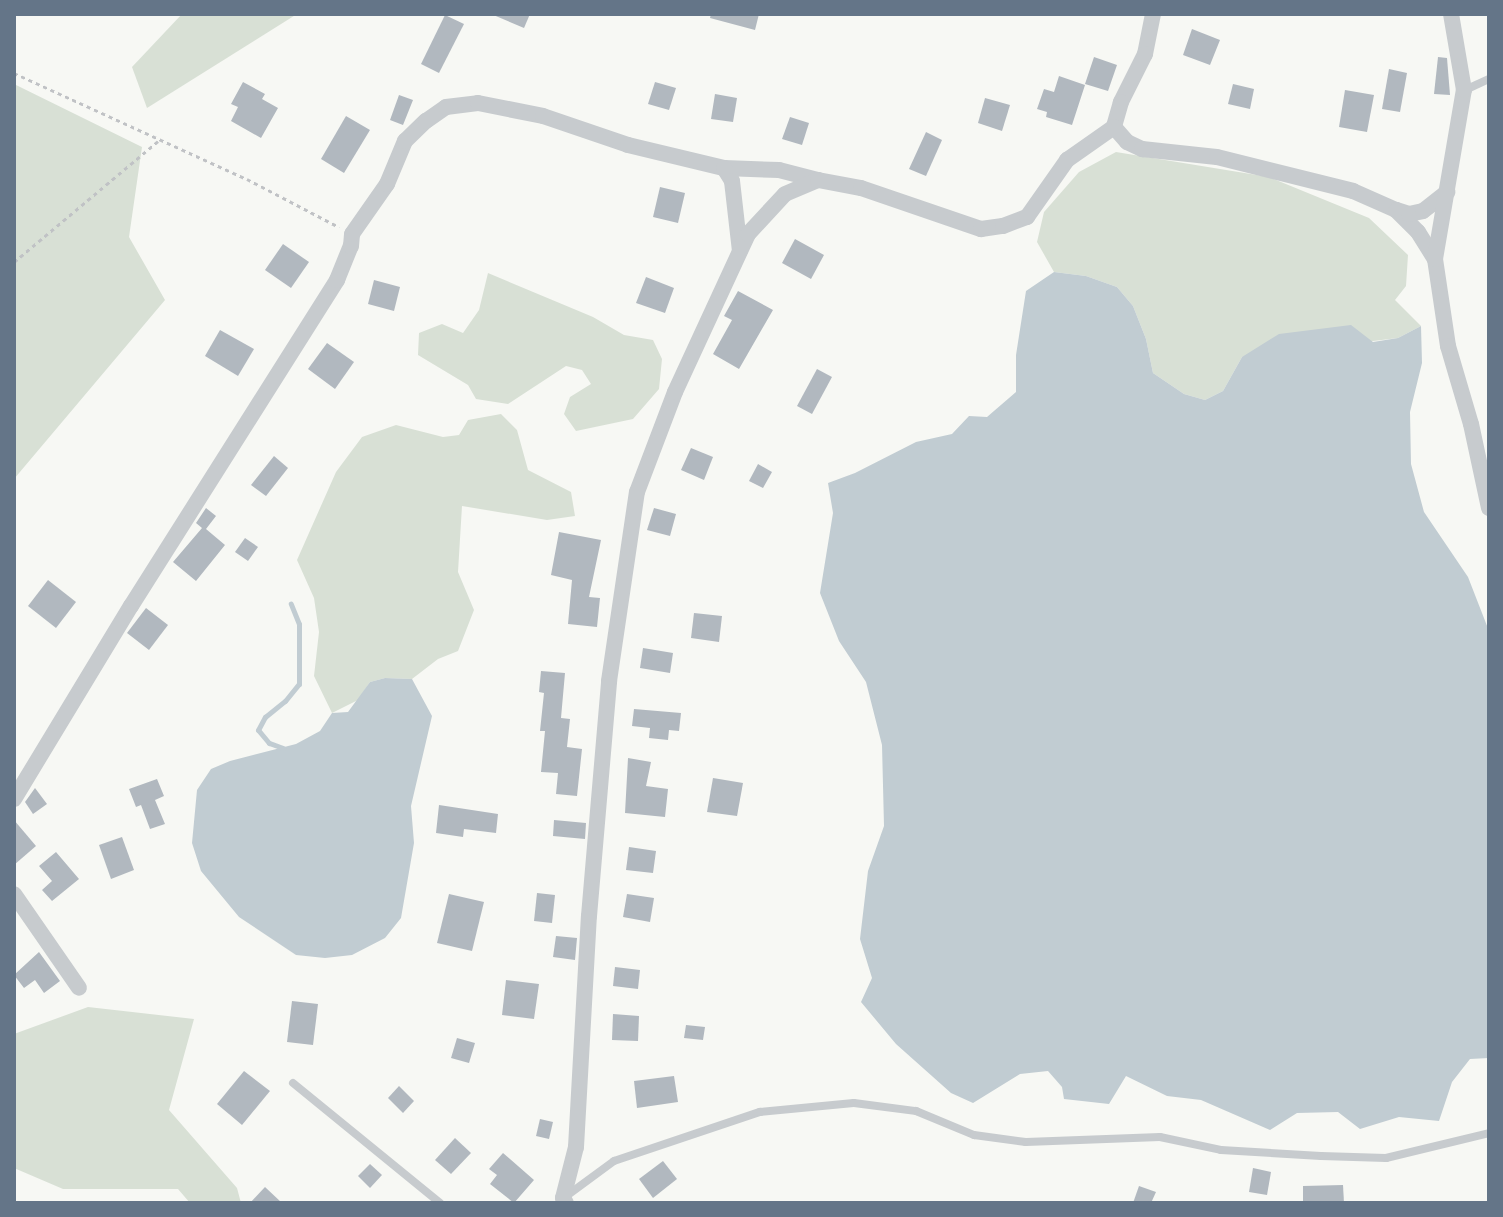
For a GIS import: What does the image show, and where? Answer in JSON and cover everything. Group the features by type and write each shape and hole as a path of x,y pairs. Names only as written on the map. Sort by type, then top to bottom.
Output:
{"street":[{"path":"14,799 131,606 337,280 351,246 352,234 387,184 405,141 446,107 478,103 543,116 628,145 724,168 779,170 861,188 981,229 1003,226 1027,217 1067,160 1114,127 1121,102 1145,54 1153,14"},
{"path":"1451,14 1464,90 1435,259 1448,346 1471,424 1489,508"},
{"path":"1114,127 1127,142 1142,149 1217,157 1279,170 1353,191 1409,214 1423,211 1447,192"},
{"path":"724,168 732,181 740,251"},
{"path":"560,1201 576,1147 589,916 609,681 637,492 675,392 748,234 785,194 818,180"},
{"path":"1396,210 1435,259"},
{"path":"14,894 79,988"}],"lane":[{"path":"1464,90 1489,79"},
{"path":"293,1083 440,1203"},
{"path":"560,1201 614,1161 760,1112 854,1103 916,1111 974,1135 1026,1142 1160,1137 1221,1150 1334,1157 1386,1158 1458,1143 1489,1133"}],"path":[{"path":"14,73 247,179 352,234"},
{"path":"14,262 158,140"}],"shaded area":[{"path":"182,14 297,14 147,108 132,67"},
{"path":"14,84 142,147 129,237 165,300 14,479"},
{"path":"1116,152 1269,177 1369,218 1408,255 1406,286 1395,300 1421,326 1398,338 1242,357 1223,391 1205,400 1184,394 1153,373 1146,339 1133,306 1117,287 1086,276 1054,272 1037,242 1044,212 1079,172"},
{"path":"1054,272 1086,276 1117,287 1133,306 1146,339 1153,373 1184,394 1205,400 1223,391 1242,357 1279,334 1351,325 1373,342 1398,338 1421,326 1422,363 1410,412 1411,464 1424,512 1468,577 1489,631 1489,1058 1470,1059 1452,1082 1439,1121 1399,1117 1360,1129 1338,1112 1297,1113 1270,1130 1201,1100 1167,1096 1126,1076 1109,1104 1064,1099 1062,1087 1048,1071 1020,1074 973,1103 951,1093 896,1044 861,1002 872,978 860,939 868,871 884,826 882,745 866,682 839,641 820,593 833,513 828,483 916,442 952,434 969,416 987,417 1016,392 1016,355 1026,291"},
{"path":"488,273 593,317 624,335 653,340 662,359 659,389 633,419 576,431 564,414 570,397 591,384 582,370 566,366 508,404 476,399 468,385 418,355 419,333 442,324 463,333 479,310"},
{"path":"501,414 517,430 528,470 571,492 575,516 547,520 462,506 458,572 474,610 458,651 438,659 412,679 385,678 370,682 358,700 332,713 314,676 319,632 314,598 297,560 336,472 362,437 396,425 443,437 459,435 468,420"},
{"path":"385,678 412,679 432,716 411,806 414,843 401,918 385,938 352,955 325,958 296,955 239,917 201,871 192,843 197,790 211,769 296,744 320,731 332,713 348,712 370,682"},
{"path":"88,1007 194,1019 169,1110 237,1188 241,1203 190,1203 178,1189 63,1189 14,1168 14,1034"}],"building":[{"path":"491,14 530,14 524,28"},
{"path":"711,14 759,14 755,30 710,18"},
{"path":"445,15 464,24 439,73 421,64"},
{"path":"1192,29 1220,40 1210,65 1183,55"},
{"path":"1094,57 1117,65 1108,91 1085,84"},
{"path":"1438,57 1447,58 1450,95 1434,94"},
{"path":"1389,69 1407,73 1400,112 1382,109"},
{"path":"1059,76 1085,85 1072,125 1046,117 1047,112 1037,109 1044,89 1054,92"},
{"path":"243,82 265,94 262,99 278,108 261,138 231,121 238,107 231,104"},
{"path":"655,82 676,88 669,110 648,104"},
{"path":"1233,84 1254,89 1250,109 1228,104"},
{"path":"1345,90 1374,95 1367,132 1339,127"},
{"path":"715,94 737,98 733,122 711,119"},
{"path":"399,95 413,100 403,125 390,120"},
{"path":"985,98 1010,105 1002,131 978,123"},
{"path":"346,116 370,130 344,173 321,159"},
{"path":"790,117 809,123 802,145 782,139"},
{"path":"926,132 942,140 926,176 909,169"},
{"path":"660,187 685,193 678,223 653,217"},
{"path":"795,239 824,255 811,279 782,263"},
{"path":"283,244 309,262 291,288 265,270"},
{"path":"646,277 674,288 665,313 636,303"},
{"path":"374,280 400,287 394,311 368,304"},
{"path":"738,291 773,310 739,369 713,354 732,320 724,316"},
{"path":"220,330 254,349 238,376 205,356"},
{"path":"327,343 354,362 335,389 308,369"},
{"path":"817,369 832,377 812,414 797,406"},
{"path":"691,448 713,457 704,480 681,470"},
{"path":"274,456 288,468 266,496 251,485"},
{"path":"758,464 772,472 763,488 749,481"},
{"path":"206,508 216,516 206,529 225,545 196,581 173,562 202,528 196,523"},
{"path":"654,508 676,514 670,536 647,530"},
{"path":"559,532 601,540 589,597 600,598 597,627 568,624 572,580 551,575"},
{"path":"245,538 258,547 248,561 235,552"},
{"path":"48,580 76,602 56,628 28,606"},
{"path":"146,608 168,625 149,650 127,633"},
{"path":"694,613 722,616 719,642 691,638"},
{"path":"643,648 673,653 670,673 640,668"},
{"path":"541,671 565,673 561,718 570,719 567,747 582,749 577,796 556,794 558,773 541,772 545,731 540,731 544,693 539,692"},
{"path":"634,709 681,713 679,731 669,730 668,740 649,738 650,728 632,726"},
{"path":"628,758 651,762 646,786 668,789 665,817 625,813"},
{"path":"713,778 743,783 737,816 707,812"},
{"path":"157,779 164,796 155,800 165,824 150,829 141,805 136,807 129,789"},
{"path":"35,788 47,804 33,814 25,802"},
{"path":"439,805 498,814 496,833 464,829 463,837 436,833"},
{"path":"14,820 36,846 14,865"},
{"path":"554,820 586,823 585,839 553,836"},
{"path":"122,837 134,870 111,879 99,845"},
{"path":"629,847 656,851 653,873 626,870"},
{"path":"56,852 79,879 52,901 42,890 52,881 39,866"},
{"path":"537,893 555,895 552,923 534,921"},
{"path":"449,894 484,902 472,951 437,943"},
{"path":"627,894 654,898 650,922 623,917"},
{"path":"556,936 577,938 575,960 553,957"},
{"path":"39,952 60,981 44,993 35,980 24,988 14,975"},
{"path":"615,967 640,970 638,989 613,986"},
{"path":"506,980 539,984 534,1019 502,1015"},
{"path":"292,1001 318,1004 313,1045 287,1042"},
{"path":"613,1014 639,1016 638,1041 612,1040"},
{"path":"686,1025 705,1027 703,1040 684,1038"},
{"path":"457,1038 475,1043 469,1063 451,1058"},
{"path":"244,1071 270,1091 242,1125 217,1104"},
{"path":"674,1076 678,1102 637,1108 634,1081"},
{"path":"399,1086 414,1101 403,1113 388,1098"},
{"path":"540,1119 553,1122 549,1139 536,1136"},
{"path":"455,1138 471,1153 451,1174 435,1160"},
{"path":"503,1153 534,1180 514,1203 490,1184 497,1175 489,1169"},
{"path":"663,1161 677,1179 653,1198 639,1179"},
{"path":"370,1164 382,1175 370,1188 358,1176"},
{"path":"1253,1168 1271,1172 1267,1195 1249,1192"},
{"path":"1343,1185 1344,1203 1303,1203 1303,1186"},
{"path":"1139,1186 1156,1192 1151,1203 1133,1203"},
{"path":"265,1187 282,1203 250,1203"}],"waterway":[{"path":"283,748 269,743 258,730 265,717 285,701 299,684 299,624 291,604"}]}
